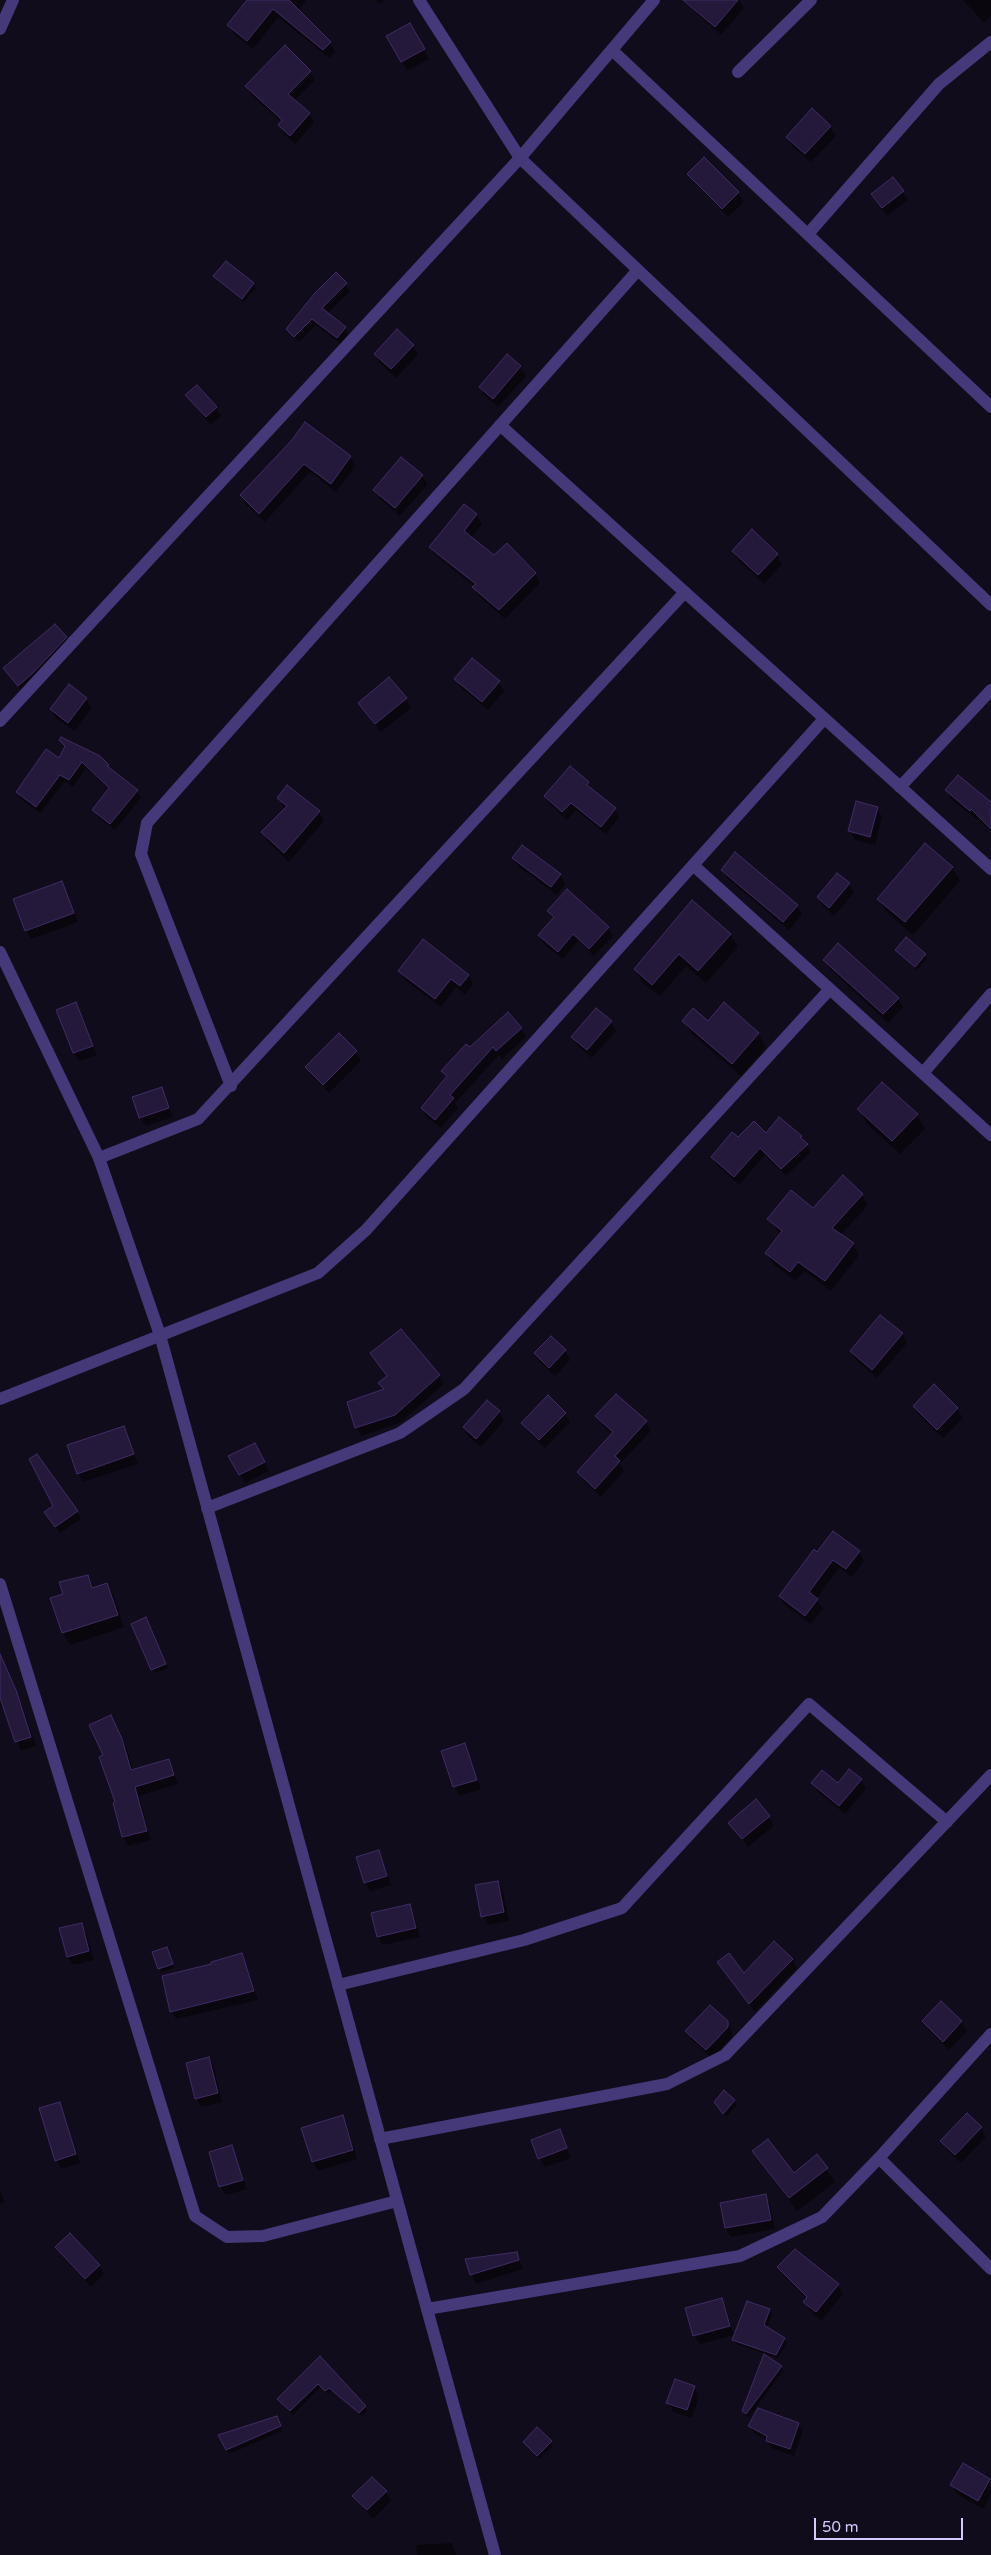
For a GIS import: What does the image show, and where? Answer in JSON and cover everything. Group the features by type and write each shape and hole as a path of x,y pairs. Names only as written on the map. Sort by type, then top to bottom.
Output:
{"street":[{"path":"0,29 13,0"},
{"path":"419,0 520,158 991,605"},
{"path":"0,721 520,158 654,0"},
{"path":"738,72 810,0"},
{"path":"808,234 939,84 991,42"},
{"path":"612,50 991,407"},
{"path":"231,1086 141,854 147,823 638,270"},
{"path":"500,425 991,870"},
{"path":"100,1158 198,1119 231,1086 685,592"},
{"path":"900,787 991,690"},
{"path":"0,1399 318,1273 366,1230 824,719"},
{"path":"693,865 991,1135"},
{"path":"0,952 100,1158 160,1334 495,2555"},
{"path":"207,1508 400,1434 464,1389 830,989"},
{"path":"923,1073 991,994"},
{"path":"0,1584 195,2216 228,2236 263,2236 397,2201"},
{"path":"338,1985 524,1940 622,1908 808,1704 947,1822"},
{"path":"380,2140 667,2084 726,2055 991,1775"},
{"path":"427,2309 740,2256 822,2217 879,2158 991,2034"},
{"path":"879,2158 991,2269"}],"building":[{"path":"247,0 289,0 331,42 323,50 273,9 247,41 227,25"},
{"path":"683,0 738,0 715,27"},
{"path":"410,23 425,49 401,62 386,36"},
{"path":"285,45 311,71 288,94 310,113 290,136 278,125 282,120 245,86"},
{"path":"812,108 831,126 805,154 786,137"},
{"path":"704,157 739,192 722,209 687,174"},
{"path":"893,177 904,191 882,208 871,194"},
{"path":"226,261 254,283 242,299 213,276"},
{"path":"336,272 347,283 322,308 346,327 337,338 312,319 294,337 286,329 315,293"},
{"path":"397,329 414,345 391,369 374,354"},
{"path":"507,354 521,366 493,399 479,387"},
{"path":"197,385 217,407 206,417 185,395"},
{"path":"305,422 351,456 331,484 304,464 259,514 240,495 292,440"},
{"path":"401,457 423,475 395,508 373,490"},
{"path":"464,504 477,514 464,531 494,555 507,543 536,573 499,610 472,587 476,584 429,547"},
{"path":"752,529 778,554 758,575 732,551"},
{"path":"55,624 67,637 18,686 3,668"},
{"path":"472,658 500,681 482,702 454,679"},
{"path":"389,677 407,698 375,724 358,703"},
{"path":"69,684 87,698 68,723 50,709"},
{"path":"61,737 100,756 109,765 107,766 138,790 110,824 92,810 109,788 82,762 69,780 60,775 36,807 16,792 46,749 59,758 65,746 59,740"},
{"path":"570,766 589,782 587,785 616,808 601,827 571,803 562,812 544,796"},
{"path":"958,775 991,802 991,829 971,809 970,811 945,790"},
{"path":"287,785 320,811 284,853 261,832 287,806 277,798"},
{"path":"856,801 878,807 870,837 848,831"},
{"path":"925,843 953,867 905,922 877,899"},
{"path":"522,845 561,874 551,887 512,858"},
{"path":"735,852 798,905 783,922 721,870"},
{"path":"837,873 850,883 829,908 817,897"},
{"path":"62,881 74,913 25,931 13,899"},
{"path":"567,889 609,927 589,949 573,934 558,952 538,935 554,917 547,911"},
{"path":"692,900 731,934 698,971 679,954 652,985 634,969"},
{"path":"906,937 926,954 915,967 895,950"},
{"path":"423,939 469,975 460,986 451,979 435,999 398,971"},
{"path":"838,943 899,998 883,1014 823,960"},
{"path":"76,1002 93,1046 73,1053 56,1010"},
{"path":"724,1002 759,1033 732,1064 682,1021 693,1008 708,1021"},
{"path":"596,1008 612,1021 587,1050 571,1037"},
{"path":"508,1012 522,1028 496,1051 493,1047 450,1095 454,1098 435,1120 421,1108 447,1076 441,1071 466,1044 470,1047"},
{"path":"339,1033 357,1051 323,1085 305,1067"},
{"path":"882,1082 918,1114 892,1141 857,1109"},
{"path":"162,1087 169,1108 139,1118 132,1097"},
{"path":"779,1117 802,1136 800,1137 808,1144 781,1169 760,1148 734,1177 711,1157 732,1132 738,1137 754,1121 766,1133"},
{"path":"843,1175 863,1194 832,1228 854,1243 825,1281 798,1262 790,1272 765,1253 782,1231 767,1219 791,1190 813,1208"},
{"path":"880,1315 903,1333 872,1370 850,1351"},
{"path":"401,1329 440,1375 395,1415 355,1428 347,1402 384,1389 378,1383 387,1376 370,1353"},
{"path":"551,1336 566,1350 549,1368 534,1353"},
{"path":"934,1384 958,1408 937,1430 913,1406"},
{"path":"616,1394 647,1421 615,1456 620,1461 595,1489 577,1472 613,1432 595,1416"},
{"path":"548,1395 566,1413 539,1440 521,1423"},
{"path":"487,1400 500,1411 476,1439 463,1427"},
{"path":"124,1426 134,1454 77,1474 67,1445"},
{"path":"255,1443 265,1462 239,1475 228,1456"},
{"path":"37,1454 78,1511 55,1527 44,1512 53,1506 29,1459"},
{"path":"833,1531 860,1551 846,1569 833,1560 809,1592 818,1599 805,1616 779,1596 814,1549 817,1552"},
{"path":"88,1575 92,1588 107,1583 118,1615 62,1633 50,1598 63,1594 59,1582"},
{"path":"146,1617 166,1664 151,1670 131,1624"},
{"path":"0,1654 16,1690 31,1737 15,1742 0,1698"},
{"path":"111,1715 122,1739 131,1770 169,1759 174,1775 135,1787 147,1831 122,1837 113,1803 115,1802 99,1757 103,1755 89,1725"},
{"path":"465,1743 477,1780 453,1787 441,1751"},
{"path":"849,1769 862,1779 839,1806 811,1783 822,1770 838,1783"},
{"path":"756,1799 770,1816 742,1839 728,1823"},
{"path":"379,1850 387,1876 364,1883 356,1857"},
{"path":"498,1881 504,1912 481,1917 475,1885"},
{"path":"410,1904 416,1928 377,1937 371,1913"},
{"path":"82,1923 89,1951 67,1957 59,1928"},
{"path":"774,1941 793,1959 749,2004 717,1962 729,1953 744,1973"},
{"path":"167,1947 173,1964 158,1969 152,1952"},
{"path":"242,1953 254,1991 170,2012 162,1976 211,1964 211,1962"},
{"path":"941,2001 962,2021 943,2042 922,2021"},
{"path":"710,2005 728,2021 728,2027 706,2050 685,2031"},
{"path":"209,2057 218,2093 195,2099 186,2063"},
{"path":"724,2090 735,2100 723,2114 714,2102"},
{"path":"60,2102 76,2154 55,2161 39,2108"},
{"path":"967,2113 982,2127 955,2155 940,2141"},
{"path":"343,2115 353,2150 312,2162 301,2128"},
{"path":"560,2129 567,2148 538,2159 531,2140"},
{"path":"768,2139 794,2173 817,2154 828,2168 789,2198 752,2151"},
{"path":"232,2145 243,2180 219,2187 209,2152"},
{"path":"766,2194 771,2220 725,2228 720,2203"},
{"path":"70,2233 100,2265 85,2279 55,2247"},
{"path":"795,2249 839,2284 816,2312 803,2302 807,2297 777,2267"},
{"path":"517,2252 519,2260 470,2275 465,2259"},
{"path":"722,2298 730,2326 693,2336 685,2308"},
{"path":"747,2301 770,2309 764,2325 785,2338 776,2355 732,2340"},
{"path":"764,2354 782,2366 746,2414 742,2411"},
{"path":"320,2356 366,2406 359,2413 329,2388 325,2391 318,2384 290,2411 277,2399"},
{"path":"675,2379 695,2386 687,2410 666,2403"},
{"path":"758,2408 799,2423 790,2449 766,2441 767,2436 748,2426"},
{"path":"277,2416 281,2426 226,2450 218,2435"},
{"path":"537,2427 552,2441 537,2456 523,2442"},
{"path":"963,2463 990,2479 978,2501 950,2485"},
{"path":"372,2477 387,2491 367,2510 352,2496"}]}
